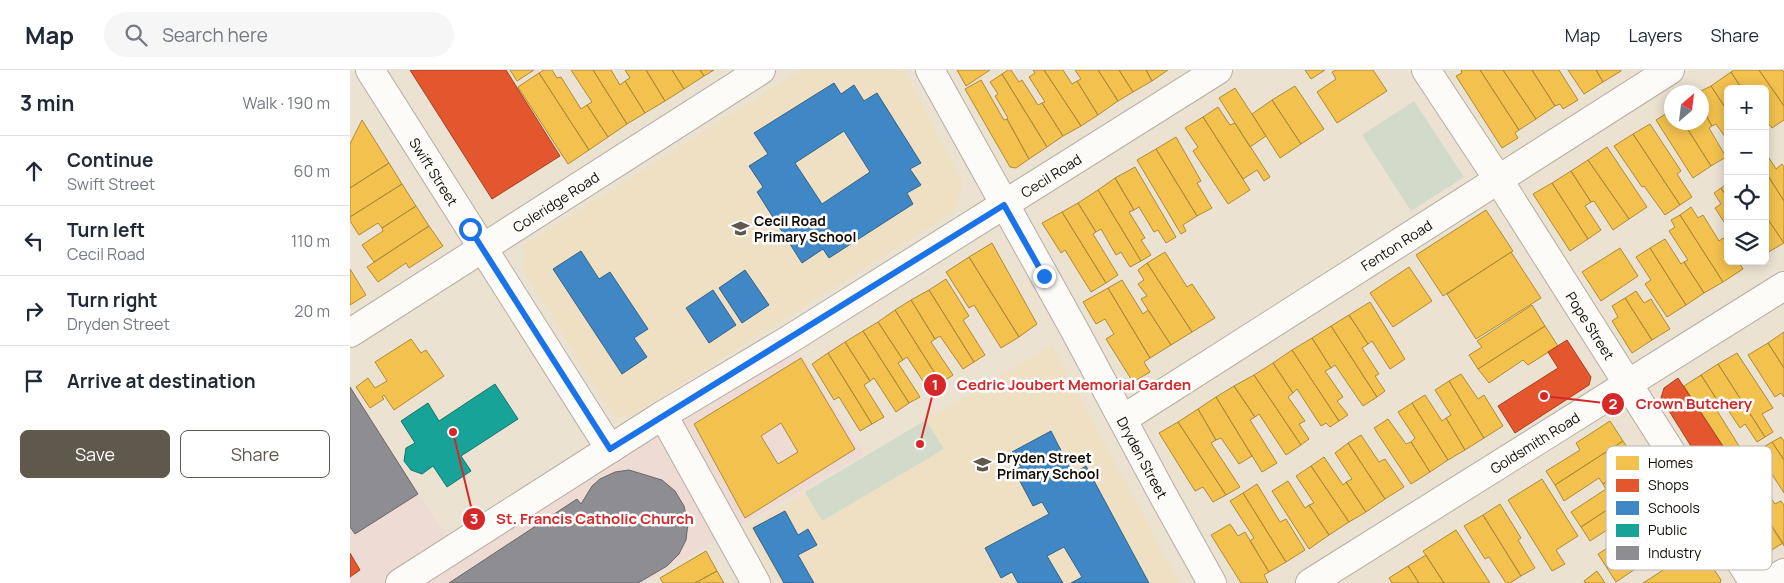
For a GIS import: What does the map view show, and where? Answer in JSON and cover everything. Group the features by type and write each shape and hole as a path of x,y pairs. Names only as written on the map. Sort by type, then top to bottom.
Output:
{"street":[{"name":"Swift Street","path":"370,70 610,449"},
{"name":"Coleridge Road","path":"350,333 761,70"},
{"name":"Dryden Street","path":"930,70 1212,583"},
{"name":"Cecil Road","path":"400,583 663,415 790,339 1218,70"},
{"name":"Pope Street","path":"1426,70 1498,179 1667,446"},
{"name":"Fenton Road","path":"1123,419 1670,70"},
{"name":"Goldsmith Road","path":"1310,583 1784,286"},
{"path":"663,415 756,583"},
{"name":"Pope Street","path":"1746,570 1754,583"},
{"path":"1767,583 1784,572"}],"shaded area":[{"name":"Cecil Road Primary School","path":"801,70 904,70 963,182 955,211 629,417 614,417 523,270 525,245"},
{"path":"790,339 865,454 729,532 645,583 350,583 350,385 454,549"},
{"name":"Dryden Street Primary School","path":"1052,345 1180,583 779,583 748,527"}],"green space":[{"path":"1414,101 1464,177 1411,211 1362,135"},
{"path":"926,420 944,449 822,521 805,492"}],"building: Homes":[{"path":"510,70 534,70 517,81"},
{"path":"544,70 552,70 557,78 561,77 581,109 587,105 608,137 589,150 539,73"},
{"path":"571,70 593,70 627,124 608,137 587,105 592,102"},
{"path":"593,70 611,70 620,85 625,81 645,113 627,124"},
{"path":"625,70 646,70 665,101 645,113 625,81 630,78"},
{"path":"646,70 672,70 684,89 665,101"},
{"path":"672,70 700,70 704,76 684,89"},
{"path":"700,70 714,70 704,76"},
{"path":"957,70 990,70 966,86"},
{"path":"1011,70 1019,82 1022,80 1038,105 1042,103 1063,136 1047,147 1002,74"},
{"path":"1033,70 1044,70 1081,126 1063,136 1042,103 1045,102 1029,77 1035,73"},
{"path":"1044,70 1063,70 1072,84 1077,81 1098,115 1081,126"},
{"path":"1075,70 1098,70 1118,101 1098,115 1077,81 1081,79"},
{"path":"1098,70 1119,70 1133,92 1118,101"},
{"path":"1119,70 1146,70 1152,81 1133,92"},
{"path":"1146,70 1168,70 1152,81"},
{"path":"1305,70 1325,70 1311,79"},
{"path":"1336,70 1373,70 1387,91 1337,123 1317,92 1336,79 1332,72"},
{"path":"1461,70 1480,70 1519,130 1515,133 1518,138 1502,148 1456,76 1462,73"},
{"path":"1480,70 1503,70 1536,119 1519,130"},
{"path":"1503,70 1532,70 1555,106 1536,119"},
{"path":"1532,70 1559,70 1578,100 1563,109 1560,104 1555,106"},
{"path":"1568,70 1596,70 1603,82 1584,94"},
{"path":"1596,70 1621,70 1621,71 1603,82"},
{"path":"1734,70 1759,70 1784,106 1784,120 1772,128 1769,124 1769,85 1739,85 1731,72"},
{"path":"1759,70 1782,70 1784,72 1784,106"},
{"path":"1731,72 1739,85 1724,85 1724,106 1711,86"},
{"path":"539,73 589,150 568,164 518,87"},
{"path":"1002,74 1047,147 1029,159 995,96 998,94 990,82"},
{"path":"981,80 1004,120 1007,119 1029,159 1016,168 1010,167 965,89"},
{"path":"1295,86 1324,129 1301,144 1272,100"},
{"path":"1711,86 1724,106 1724,135 1716,124 1712,126 1709,121 1709,87"},
{"path":"1235,88 1266,136 1250,147 1219,98"},
{"path":"1272,100 1301,144 1280,158 1252,114"},
{"path":"1218,107 1230,125 1235,123 1270,177 1264,181 1257,170 1243,179 1203,117"},
{"path":"1664,115 1664,130 1688,130 1711,166 1693,178 1656,120"},
{"path":"1203,117 1250,190 1228,204 1193,151 1198,147 1185,128"},
{"path":"362,120 389,163 350,188 350,144"},
{"path":"1650,124 1681,171 1677,174 1692,197 1680,205 1633,134"},
{"path":"1709,128 1724,154 1724,158 1711,166 1688,130 1709,130"},
{"path":"1633,134 1680,205 1665,215 1644,186 1642,187 1614,146"},
{"path":"1176,137 1201,181 1197,183 1212,208 1197,216 1156,149"},
{"path":"1607,147 1647,207 1629,219 1588,160"},
{"path":"1156,149 1197,216 1183,225 1186,231 1181,234 1137,160"},
{"path":"1769,158 1776,169 1782,164 1784,167 1784,201 1769,177"},
{"path":"1588,160 1629,219 1613,230 1594,201 1591,202 1571,171"},
{"path":"389,163 402,184 350,217 350,188"},
{"path":"1135,167 1176,237 1166,243 1158,230 1154,232 1139,207 1134,210 1115,178"},
{"path":"1571,171 1591,202 1585,206 1601,230 1588,239 1552,183"},
{"path":"1769,177 1784,201 1784,243 1769,221"},
{"path":"1115,178 1134,210 1129,212 1145,238 1141,240 1151,255 1141,261 1098,190"},
{"path":"1552,183 1588,239 1570,251 1533,194"},
{"path":"402,184 416,206 382,228 378,223 359,235 350,221 350,217"},
{"path":"1721,188 1724,193 1724,222 1715,208 1721,204 1714,193"},
{"path":"1098,190 1141,261 1130,267 1121,252 1116,255 1101,229 1096,232 1078,203"},
{"path":"1078,203 1096,232 1093,234 1118,275 1106,283 1062,212"},
{"path":"416,206 429,226 374,262 362,245 383,231 382,228"},
{"path":"1691,207 1698,218 1703,215 1719,241 1723,238 1724,239 1724,265 1740,265 1743,269 1723,282 1680,215"},
{"path":"1486,210 1513,251 1443,296 1416,255"},
{"path":"1062,212 1106,283 1091,292 1065,250 1061,253 1042,223"},
{"path":"1680,215 1723,282 1704,293 1684,262 1688,260 1669,231 1675,227 1671,220"},
{"path":"1769,221 1784,243 1769,252"},
{"path":"429,226 443,246 409,268 406,263 378,282 367,267"},
{"path":"1665,239 1681,264 1684,262 1704,293 1686,305 1650,248"},
{"path":"992,243 1037,324 1019,337 969,257"},
{"path":"1620,248 1638,276 1601,301 1582,272"},
{"path":"1650,248 1686,305 1667,317 1645,284 1651,280 1636,257"},
{"path":"1165,252 1187,287 1192,284 1215,318 1192,332 1147,263"},
{"path":"1511,252 1541,298 1476,339 1447,294"},
{"path":"969,257 1019,337 1001,348 974,305 969,308 946,272"},
{"path":"1147,263 1192,332 1171,345 1141,299 1147,296 1138,284 1144,280 1138,270"},
{"path":"1409,267 1432,301 1393,327 1370,293"},
{"path":"350,269 366,295 350,305"},
{"path":"946,279 969,316 963,320 985,355 974,362 929,290"},
{"path":"1122,280 1143,314 1148,310 1171,345 1150,358 1108,288"},
{"path":"1108,288 1150,358 1144,362 1150,372 1133,382 1106,339 1114,334 1105,319 1096,324 1083,302"},
{"path":"929,290 974,362 963,369 940,336 935,339 911,300"},
{"path":"1636,291 1644,303 1651,299 1670,329 1652,340 1625,298"},
{"path":"1625,298 1652,340 1632,353 1612,321 1618,317 1612,306"},
{"path":"911,300 935,339 931,342 953,375 941,383 895,310"},
{"path":"1370,302 1405,359 1390,369 1372,341 1368,344 1349,315"},
{"path":"1532,305 1545,326 1478,369 1469,355 1482,347 1477,341"},
{"path":"895,310 941,383 929,390 907,357 903,360 878,322"},
{"path":"1349,315 1368,344 1362,348 1379,374 1375,376 1385,391 1377,397 1331,326"},
{"path":"878,322 903,360 898,363 920,397 909,403 863,331"},
{"path":"1331,326 1377,397 1363,406 1335,365 1331,368 1312,338"},
{"path":"1545,326 1558,346 1528,365 1523,360 1489,383 1478,369"},
{"path":"863,331 909,403 896,412 874,378 870,381 845,342"},
{"path":"1784,332 1784,368 1768,343"},
{"path":"1312,338 1331,368 1325,371 1343,397 1337,401 1348,415 1339,421 1292,350"},
{"path":"411,339 421,353 426,350 444,376 394,410 384,395 382,397 384,399 370,408 356,387 368,378 375,388 387,381 375,362"},
{"path":"845,342 870,381 864,385 884,417 872,424 828,353"},
{"path":"1768,343 1784,368 1784,397 1781,393 1775,397 1748,355"},
{"path":"1292,350 1339,421 1330,427 1326,423 1321,426 1297,389 1293,393 1273,363"},
{"path":"828,353 872,424 860,431 839,397 834,400 812,364"},
{"path":"1737,353 1773,408 1762,414 1773,432 1765,437 1718,364"},
{"path":"801,358 855,449 745,518 694,424","holes":["781,423 798,452 778,464 761,436"]},
{"path":"1273,363 1293,393 1288,397 1305,421 1299,424 1309,439 1301,445 1254,375"},
{"path":"1718,364 1765,437 1757,442 1745,424 1740,428 1724,404 1721,406 1701,375"},
{"path":"1461,374 1478,399 1484,395 1503,426 1484,438 1449,381"},
{"path":"1254,375 1301,445 1286,455 1259,414 1255,417 1234,386"},
{"path":"1701,375 1721,406 1716,409 1739,446 1723,446 1684,386"},
{"path":"1449,381 1484,438 1465,450 1446,418 1451,415 1435,390"},
{"path":"1234,386 1255,417 1250,420 1277,463 1262,472 1216,397"},
{"path":"1425,395 1442,421 1446,418 1465,450 1448,460 1412,403"},
{"path":"1216,397 1252,456 1239,464 1221,438 1216,440 1198,409"},
{"path":"1412,403 1448,460 1430,472 1411,442 1415,438 1398,412"},
{"path":"1198,409 1216,440 1211,443 1240,487 1226,495 1178,422"},
{"path":"1388,419 1406,444 1411,442 1430,472 1411,484 1374,428"},
{"path":"1610,421 1623,441 1615,446 1606,446 1606,452 1555,485 1546,471 1580,450 1576,443"},
{"path":"1178,422 1226,495 1213,502 1203,487 1195,491 1159,433"},
{"path":"1361,435 1379,462 1385,459 1404,487 1385,499 1348,443"},
{"path":"1781,437 1784,441 1784,460 1772,442"},
{"path":"1623,441 1626,446 1615,446"},
{"path":"1772,442 1784,460 1784,493 1772,474 1772,446 1765,446"},
{"path":"1348,443 1385,499 1366,512 1346,482 1352,479 1335,453"},
{"path":"1606,452 1606,482 1603,484 1599,478 1564,501 1555,485"},
{"path":"1324,457 1343,485 1346,482 1366,512 1349,522 1311,466"},
{"path":"1311,466 1349,522 1329,535 1309,505 1314,503 1296,476"},
{"path":"1542,479 1578,536 1556,550 1565,564 1552,571 1508,500"},
{"path":"1288,481 1305,508 1309,505 1329,535 1309,549 1272,491"},
{"path":"1257,484 1280,522 1286,519 1305,550 1286,562 1243,493"},
{"path":"1606,489 1606,511 1581,527 1571,512"},
{"path":"1243,493 1286,562 1269,572 1250,541 1254,538 1230,501"},
{"path":"1772,499 1775,504 1781,501 1784,505 1784,546 1772,527"},
{"path":"1500,504 1521,538 1518,540 1535,568 1521,576 1483,515"},
{"path":"1606,511 1606,531 1590,541 1581,527"},
{"path":"1483,515 1521,576 1510,583 1506,583 1489,557 1485,559 1464,526"},
{"path":"1230,524 1238,536 1245,532 1269,572 1264,575 1268,583 1241,583 1211,535"},
{"path":"1772,526 1783,543 1772,550"},
{"path":"1456,530 1490,583 1444,583 1423,551"},
{"path":"1606,549 1606,566 1598,554"},
{"path":"706,551 717,571 695,583 663,583 660,578"},
{"path":"1426,555 1444,583 1419,583 1408,566"},
{"path":"1408,566 1419,583 1392,583 1389,578"},
{"path":"1608,570 1634,570 1616,582"},
{"path":"1663,570 1714,570 1721,580 1720,583 1643,583"},
{"path":"717,571 724,583 695,583"},
{"path":"1597,571 1605,583 1585,583 1584,581"}],"building: Shops":[{"path":"410,70 506,70 560,156 492,199"},
{"path":"1567,340 1591,377 1589,385 1515,433 1498,406 1558,368 1548,352"},
{"path":"1678,378 1723,446 1691,446 1661,398 1664,388"},
{"path":"350,553 360,570 350,577"}],"building: Schools":[{"path":"834,83 841,94 854,85 864,101 877,93 921,163 910,169 921,185 907,193 913,204 829,258 823,249 802,263 757,192 763,187 749,166 768,154 754,133","holes":["844,131 870,172 822,204 795,163"]},
{"path":"581,251 599,279 610,272 648,329 634,338 647,357 622,374 553,269"},
{"path":"745,270 769,305 742,323 719,288"},
{"path":"713,290 736,325 709,343 686,308"},
{"path":"1051,431 1072,472 1070,475 1086,466 1149,583 1071,583 1082,577 1064,547 1047,556 1063,583 1018,583 1012,572 1001,578 985,548 1049,514 1042,502 1033,506 1014,470 1021,467 1012,452"},
{"path":"785,511 798,535 808,529 817,545 798,555 814,583 784,583 753,528"}],"building: Public":[{"path":"495,384 518,419 461,456 471,471 447,487 433,466 422,474 411,470 404,461 406,448 415,443 401,421 428,403 439,421"}],"building: Industry":[{"path":"350,387 418,494 355,534 350,527"},
{"path":"629,470 662,480 675,491 684,506 688,523 686,540 679,554 667,566 638,583 449,583 577,499 581,504 592,486 600,479 615,472"}],"place":[{"name":"Cecil Road Primary School","path":"740,228"},
{"name":"Crown Butchery","path":"1544,396"},
{"name":"St. Francis Catholic Church","path":"453,432"},
{"name":"Cedric Joubert Memorial Garden","path":"920,444"},
{"name":"Dryden Street Primary School","path":"983,465"}],"route":[{"path":"470,229 610,449 1004,205 1044,276"}]}
